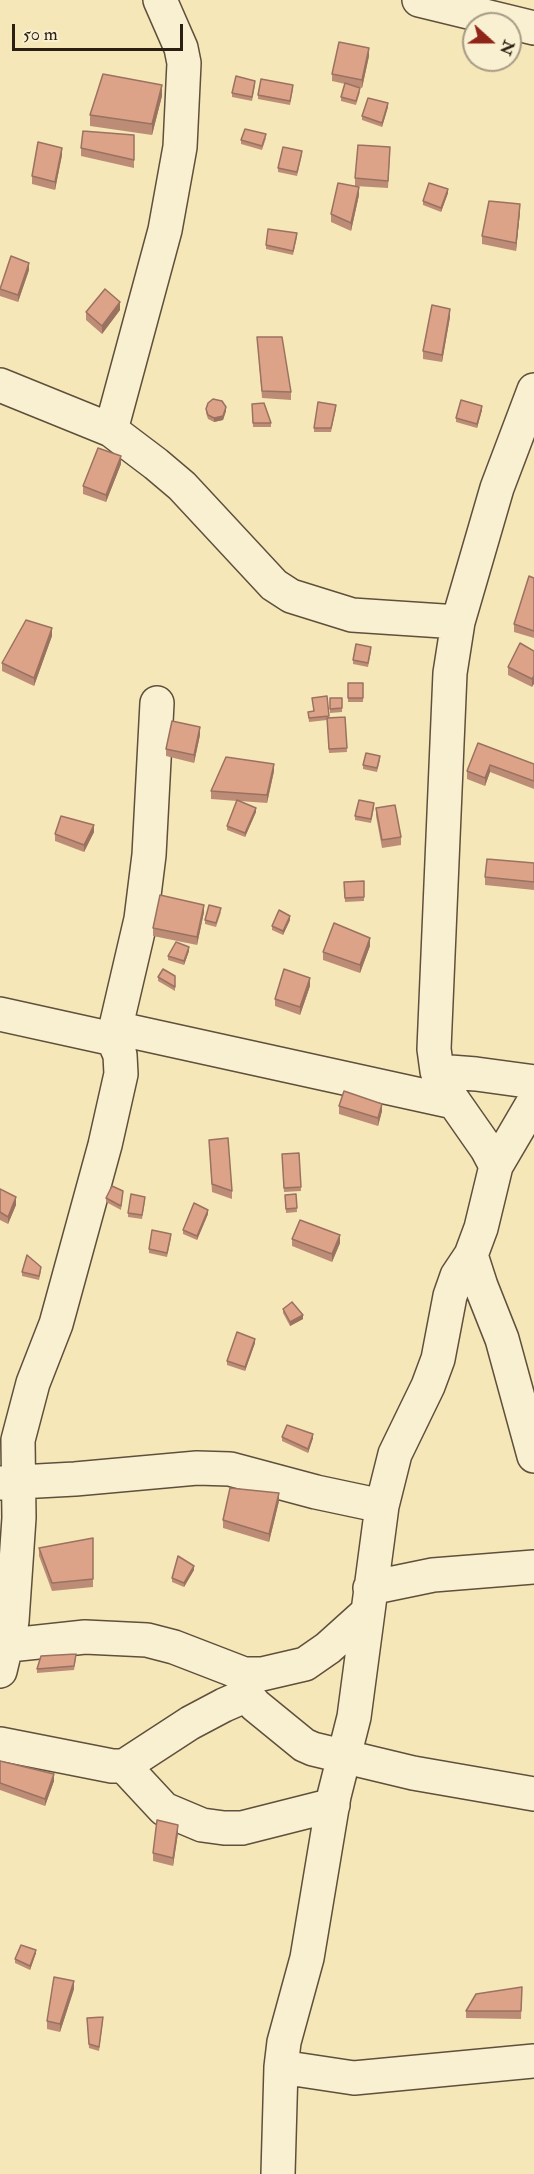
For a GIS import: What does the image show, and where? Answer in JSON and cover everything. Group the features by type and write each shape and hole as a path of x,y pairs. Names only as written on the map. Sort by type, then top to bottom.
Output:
{"street":[{"path":"111,430 165,230 180,147 184,63 181,48 160,0"},
{"path":"419,0 534,28"},
{"path":"0,385 111,430 182,486 274,585 291,596 352,615 458,622"},
{"path":"496,1166 487,1149 443,1086 437,1071 434,1049 450,673 458,622 497,488 534,390"},
{"path":"157,703 149,855 141,919 115,1033 122,1074 56,1324 27,1404 9,1483 19,1518 12,1621 3,1654 85,1637 147,1640 174,1647 245,1685 255,1705 304,1745 413,1773 534,1794"},
{"path":"0,1014 115,1033 453,1102"},
{"path":"437,1071 534,1082"},
{"path":"278,2174 281,2067 288,2021 307,1958 333,1805 358,1694 382,1506 395,1454 428,1386 438,1359 450,1296 458,1276 471,1255 481,1228 496,1166 534,1101"},
{"path":"471,1255 502,1339 534,1456"},
{"path":"9,1483 196,1468 230,1469 316,1492 382,1506"},
{"path":"0,1744 112,1766 124,1766 190,1723 224,1705 245,1685 262,1674 305,1664 328,1648 369,1600 433,1575 534,1567"},
{"path":"124,1766 164,1809 202,1825 242,1828 333,1805"},
{"path":"281,2067 354,2078 534,2061"}],"building":[{"path":"339,42 369,48 362,80 332,74"},
{"path":"103,74 162,85 152,124 90,115"},
{"path":"236,76 255,81 252,97 232,93"},
{"path":"261,79 293,85 290,101 258,95"},
{"path":"345,83 360,88 356,101 341,97"},
{"path":"368,98 388,103 382,123 362,116"},
{"path":"245,129 266,134 262,146 241,140"},
{"path":"83,131 134,135 134,160 81,148"},
{"path":"38,142 62,148 55,182 32,176"},
{"path":"358,145 390,147 388,181 355,178"},
{"path":"283,147 302,151 297,172 278,168"},
{"path":"338,183 359,187 351,223 331,214"},
{"path":"429,183 448,189 441,208 423,201"},
{"path":"489,201 520,204 516,243 482,236"},
{"path":"268,229 297,233 293,251 266,245"},
{"path":"11,256 29,263 18,295 0,289"},
{"path":"105,289 120,302 102,326 86,312"},
{"path":"432,305 450,309 442,355 423,351"},
{"path":"257,337 282,337 291,392 262,391"},
{"path":"213,399 222,401 226,407 223,416 214,418 208,415 206,409 208,403"},
{"path":"461,400 482,406 477,424 456,418"},
{"path":"318,402 336,405 331,428 314,428"},
{"path":"264,403 271,423 253,423 252,404"},
{"path":"98,448 121,456 106,495 83,486"},
{"path":"529,576 534,578 534,631 514,624"},
{"path":"26,620 52,628 34,678 2,663"},
{"path":"520,643 534,651 532,679 508,667"},
{"path":"356,644 371,647 368,663 353,660"},
{"path":"348,683 363,683 363,698 348,698"},
{"path":"327,696 329,716 309,718 308,712 314,711 312,698"},
{"path":"330,698 342,698 342,708 330,709"},
{"path":"345,717 347,748 329,749 327,718"},
{"path":"172,721 200,727 194,755 166,749"},
{"path":"478,743 534,764 534,781 490,765 485,778 467,771"},
{"path":"366,753 380,756 377,768 363,765"},
{"path":"226,757 274,764 267,795 211,791"},
{"path":"237,800 256,808 245,833 227,826"},
{"path":"359,800 374,803 371,819 355,816"},
{"path":"395,805 401,837 382,840 376,808"},
{"path":"61,816 94,825 84,845 55,834"},
{"path":"487,859 534,863 534,882 485,877"},
{"path":"364,881 364,897 345,898 344,882"},
{"path":"160,895 204,905 197,937 153,928"},
{"path":"209,905 221,908 216,923 205,920"},
{"path":"279,910 290,916 283,931 272,926"},
{"path":"334,923 370,938 360,965 323,952"},
{"path":"176,942 189,947 184,961 168,956"},
{"path":"163,969 175,976 175,987 158,977"},
{"path":"284,969 310,978 300,1007 275,999"},
{"path":"344,1091 382,1104 378,1118 339,1106"},
{"path":"228,1138 232,1191 212,1184 209,1140"},
{"path":"299,1153 301,1187 284,1188 282,1154"},
{"path":"112,1186 123,1191 121,1206 106,1198"},
{"path":"0,1189 16,1197 8,1217 0,1212"},
{"path":"131,1194 145,1197 142,1215 128,1213"},
{"path":"296,1194 297,1208 286,1209 285,1195"},
{"path":"194,1203 208,1210 197,1236 183,1230"},
{"path":"300,1220 340,1235 332,1254 292,1239"},
{"path":"152,1230 171,1234 167,1253 149,1249"},
{"path":"27,1255 41,1267 39,1276 22,1272"},
{"path":"292,1302 303,1315 290,1322 283,1309"},
{"path":"237,1332 255,1339 245,1367 227,1361"},
{"path":"287,1425 313,1434 308,1449 282,1437"},
{"path":"230,1488 279,1493 269,1534 223,1520"},
{"path":"93,1538 93,1579 52,1583 39,1548"},
{"path":"178,1556 194,1566 184,1583 172,1578"},
{"path":"76,1654 74,1666 37,1669 41,1656"},
{"path":"0,1761 54,1774 45,1799 0,1783"},
{"path":"157,1820 178,1825 173,1858 153,1853"},
{"path":"21,1945 36,1950 30,1966 15,1959"},
{"path":"54,1977 74,1981 60,2024 47,2021"},
{"path":"522,1987 521,2011 466,2011 476,1994"},
{"path":"103,2017 99,2047 89,2044 87,2018"}]}
